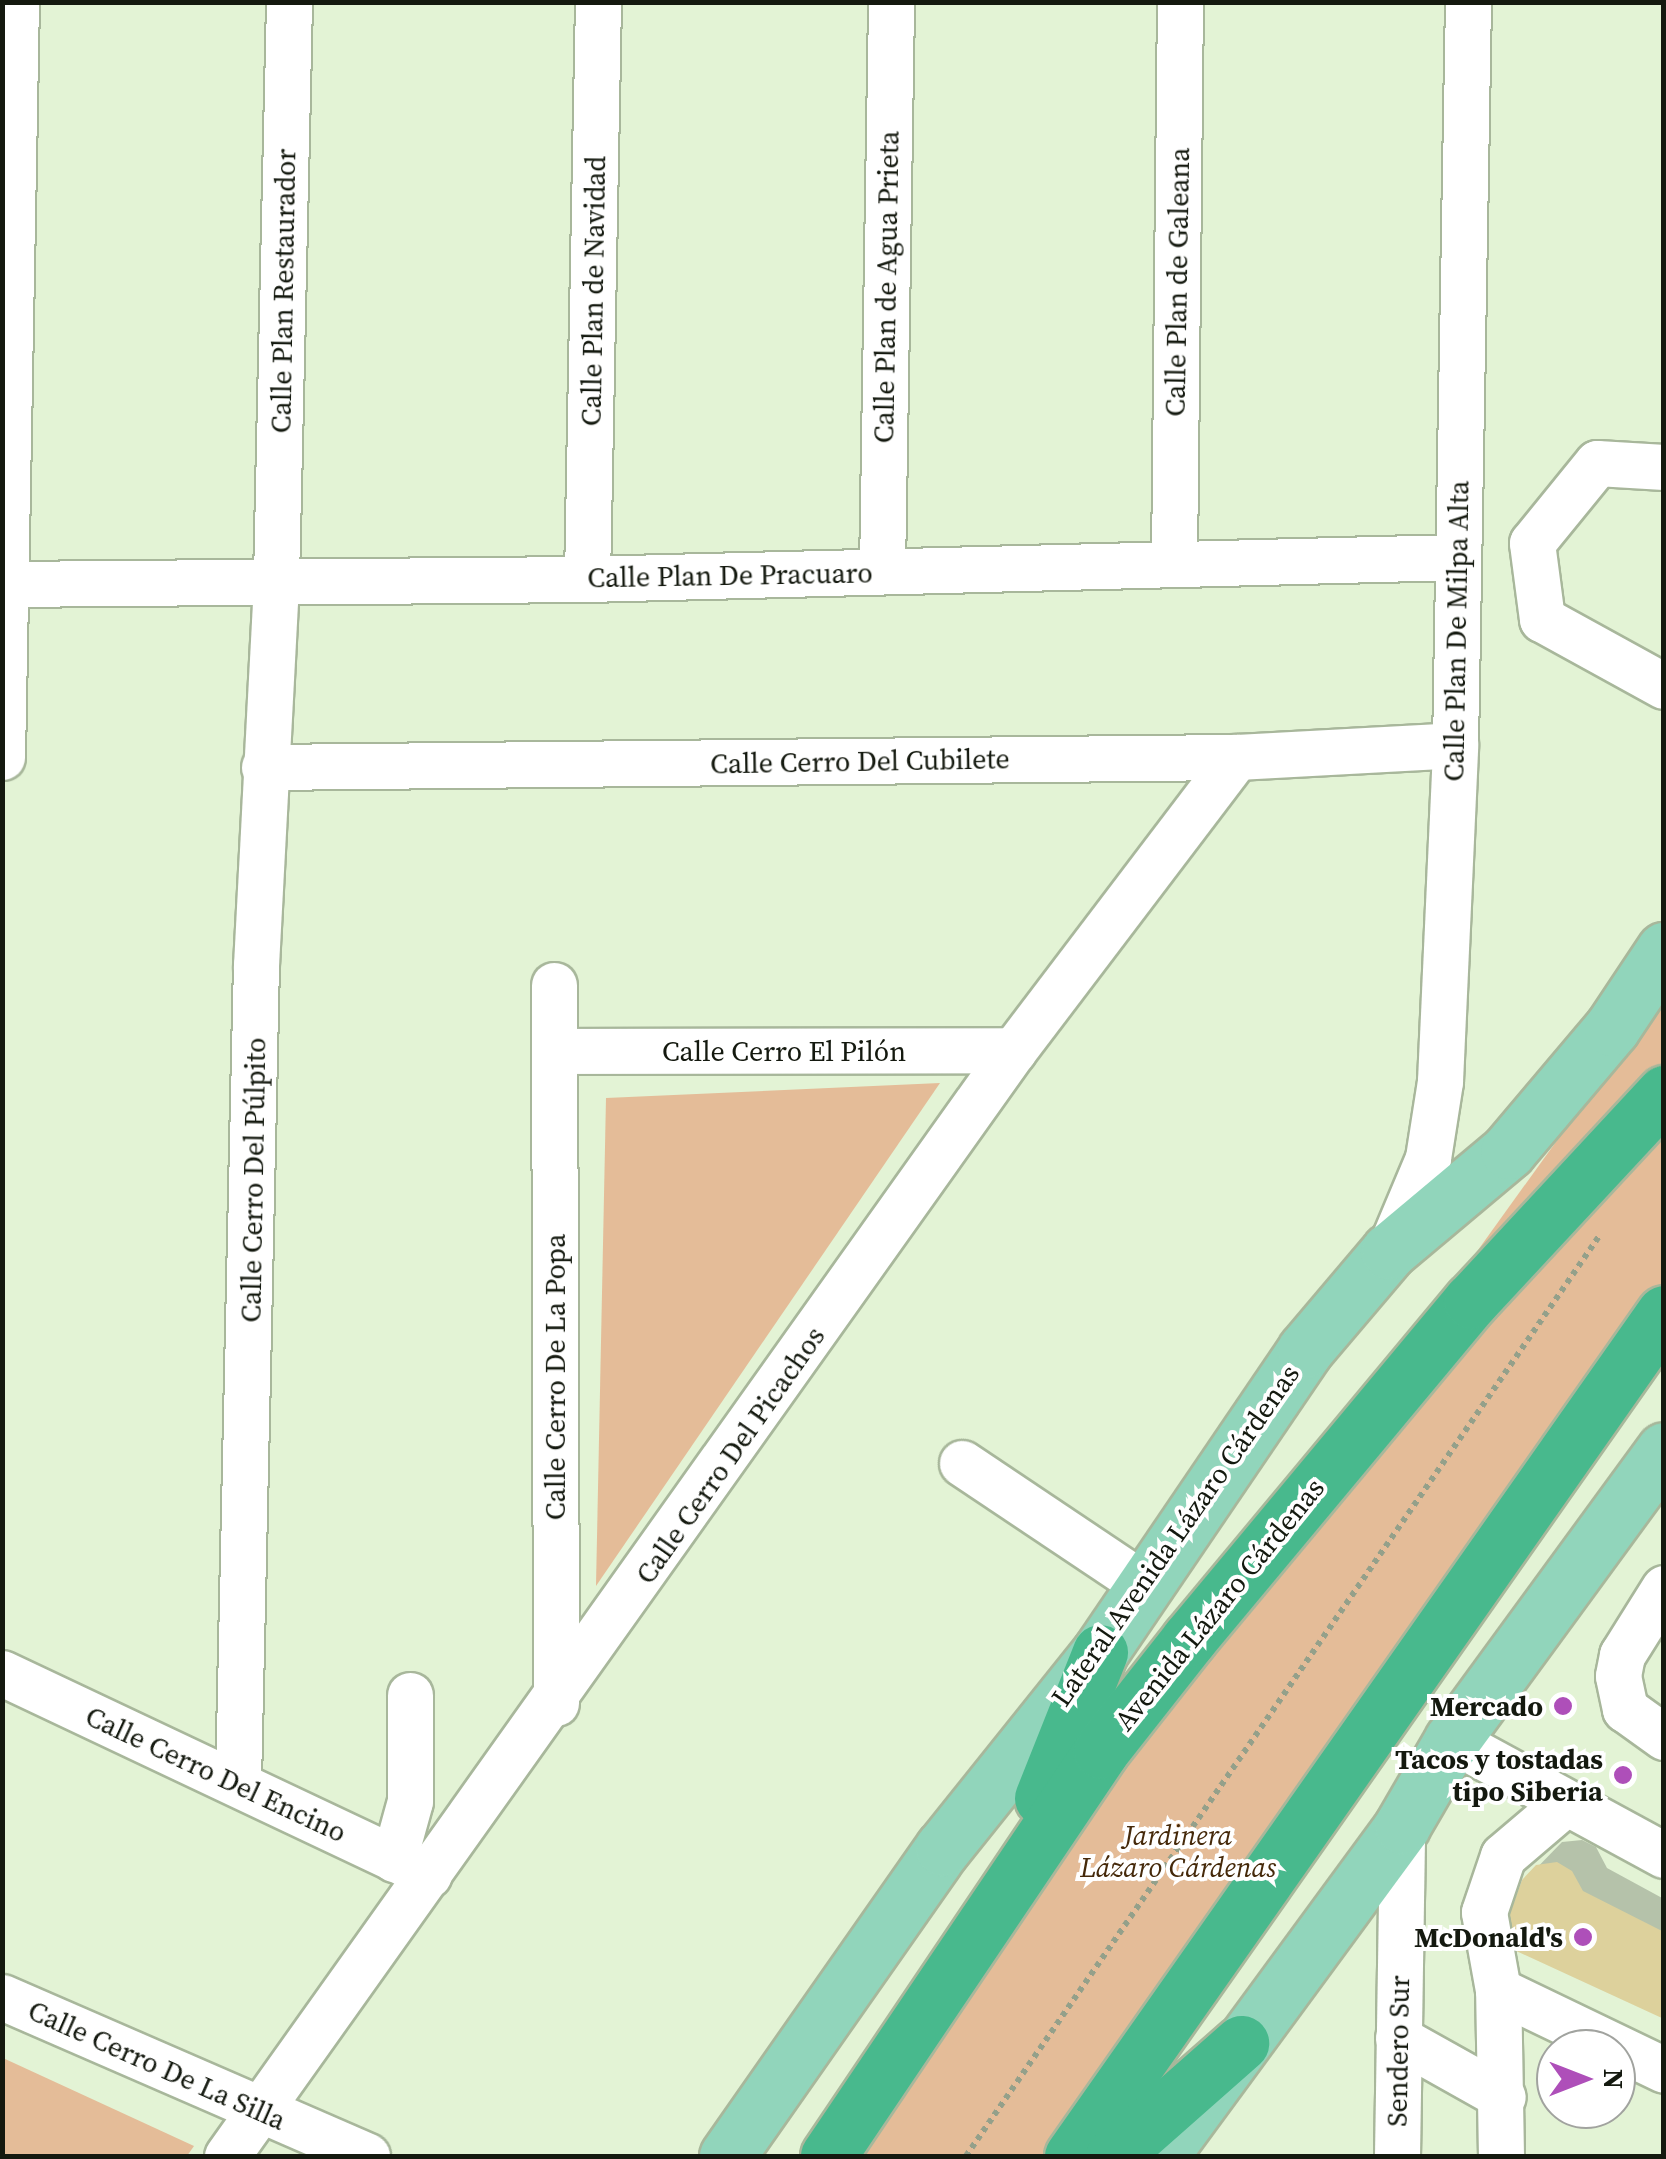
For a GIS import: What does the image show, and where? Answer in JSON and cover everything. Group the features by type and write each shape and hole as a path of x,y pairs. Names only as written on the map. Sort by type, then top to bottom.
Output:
{"highway":[{"name":"Avenida Lázaro Cárdenas","path":"828,2156 1102,1751 1263,1546 1472,1301 1664,1093"},
{"path":"1072,2156 1664,1312"},
{"path":"1002,1901 1100,1652"},
{"path":"1113,2156 1241,2042"}],"main road":[{"name":"Lateral Avenida Lázaro Cárdenas","path":"727,2156 942,1848 1100,1652 1266,1400 1388,1251 1508,1151 1612,1028 1664,950"},
{"path":"1160,2156 1402,1826 1452,1740 1664,1450"}],"street":[{"path":"2,757 16,2"},
{"name":"Calle Plan Restaurador","path":"276,579 289,2"},
{"name":"Calle Plan de Navidad","path":"587,579 598,2"},
{"name":"Calle Plan de Agua Prieta","path":"882,572 890,2"},
{"name":"Calle Plan de Galeana","path":"1174,562 1180,2"},
{"name":"Calle Plan De Milpa Alta","path":"1388,1251 1428,1158 1435,1125 1455,745 1468,2"},
{"path":"1664,466 1597,463 1532,543 1542,620 1664,686"},
{"name":"Calle Plan De Pracuaro","path":"6,584 587,579 1457,557"},
{"name":"Calle Cerro Del Púlpito","path":"238,1782 264,767 276,579"},
{"name":"Calle Cerro Del Cubilete","path":"264,767 1236,757 1455,745"},
{"name":"Calle Cerro Del Picachos","path":"227,2156 412,1867 556,1703 1014,1050 1236,757"},
{"name":"Calle Cerro De La Popa","path":"554,986 556,1703"},
{"name":"Calle Cerro El Pilón","path":"554,1051 1014,1050"},
{"path":"962,1463 1144,1585"},
{"path":"1664,1588 1622,1655 1618,1676 1625,1709 1664,1737"},
{"name":"Calle Cerro Del Encino","path":"2,1674 412,1867"},
{"path":"410,1695 412,1867"},
{"path":"1452,1740 1564,1804 1664,1854"},
{"path":"1501,2156 1498,1990 1486,1944 1492,1883 1513,1844 1564,1804"},
{"name":"Sendero Sur","path":"1397,2156 1402,1826"},
{"path":"1498,1990 1664,2070"},
{"name":"Calle Cerro De La Silla","path":"2,1996 368,2156"},
{"path":"1398,2038 1502,2097"}],"path":[{"path":"966,2156 1607,1226"}],"green space":[{"name":"Jardinera Lázaro Cárdenas","path":"1663,993 1663,1347 1088,2156 826,2156"},
{"path":"940,1083 596,1586 606,1098"},
{"path":"3,2058 194,2146 187,2156 3,2156"}],"building":[{"name":"McDonald's","path":"1557,1862 1572,1871 1583,1891 1664,1932 1664,2019 1499,1943 1522,1880 1536,1865"}],"place":[{"name":"Mercado","path":"1563,1706"},
{"name":"Tacos y tostadas tipo Siberia","path":"1623,1775"},
{"name":"McDonald's","path":"1583,1937"}]}
